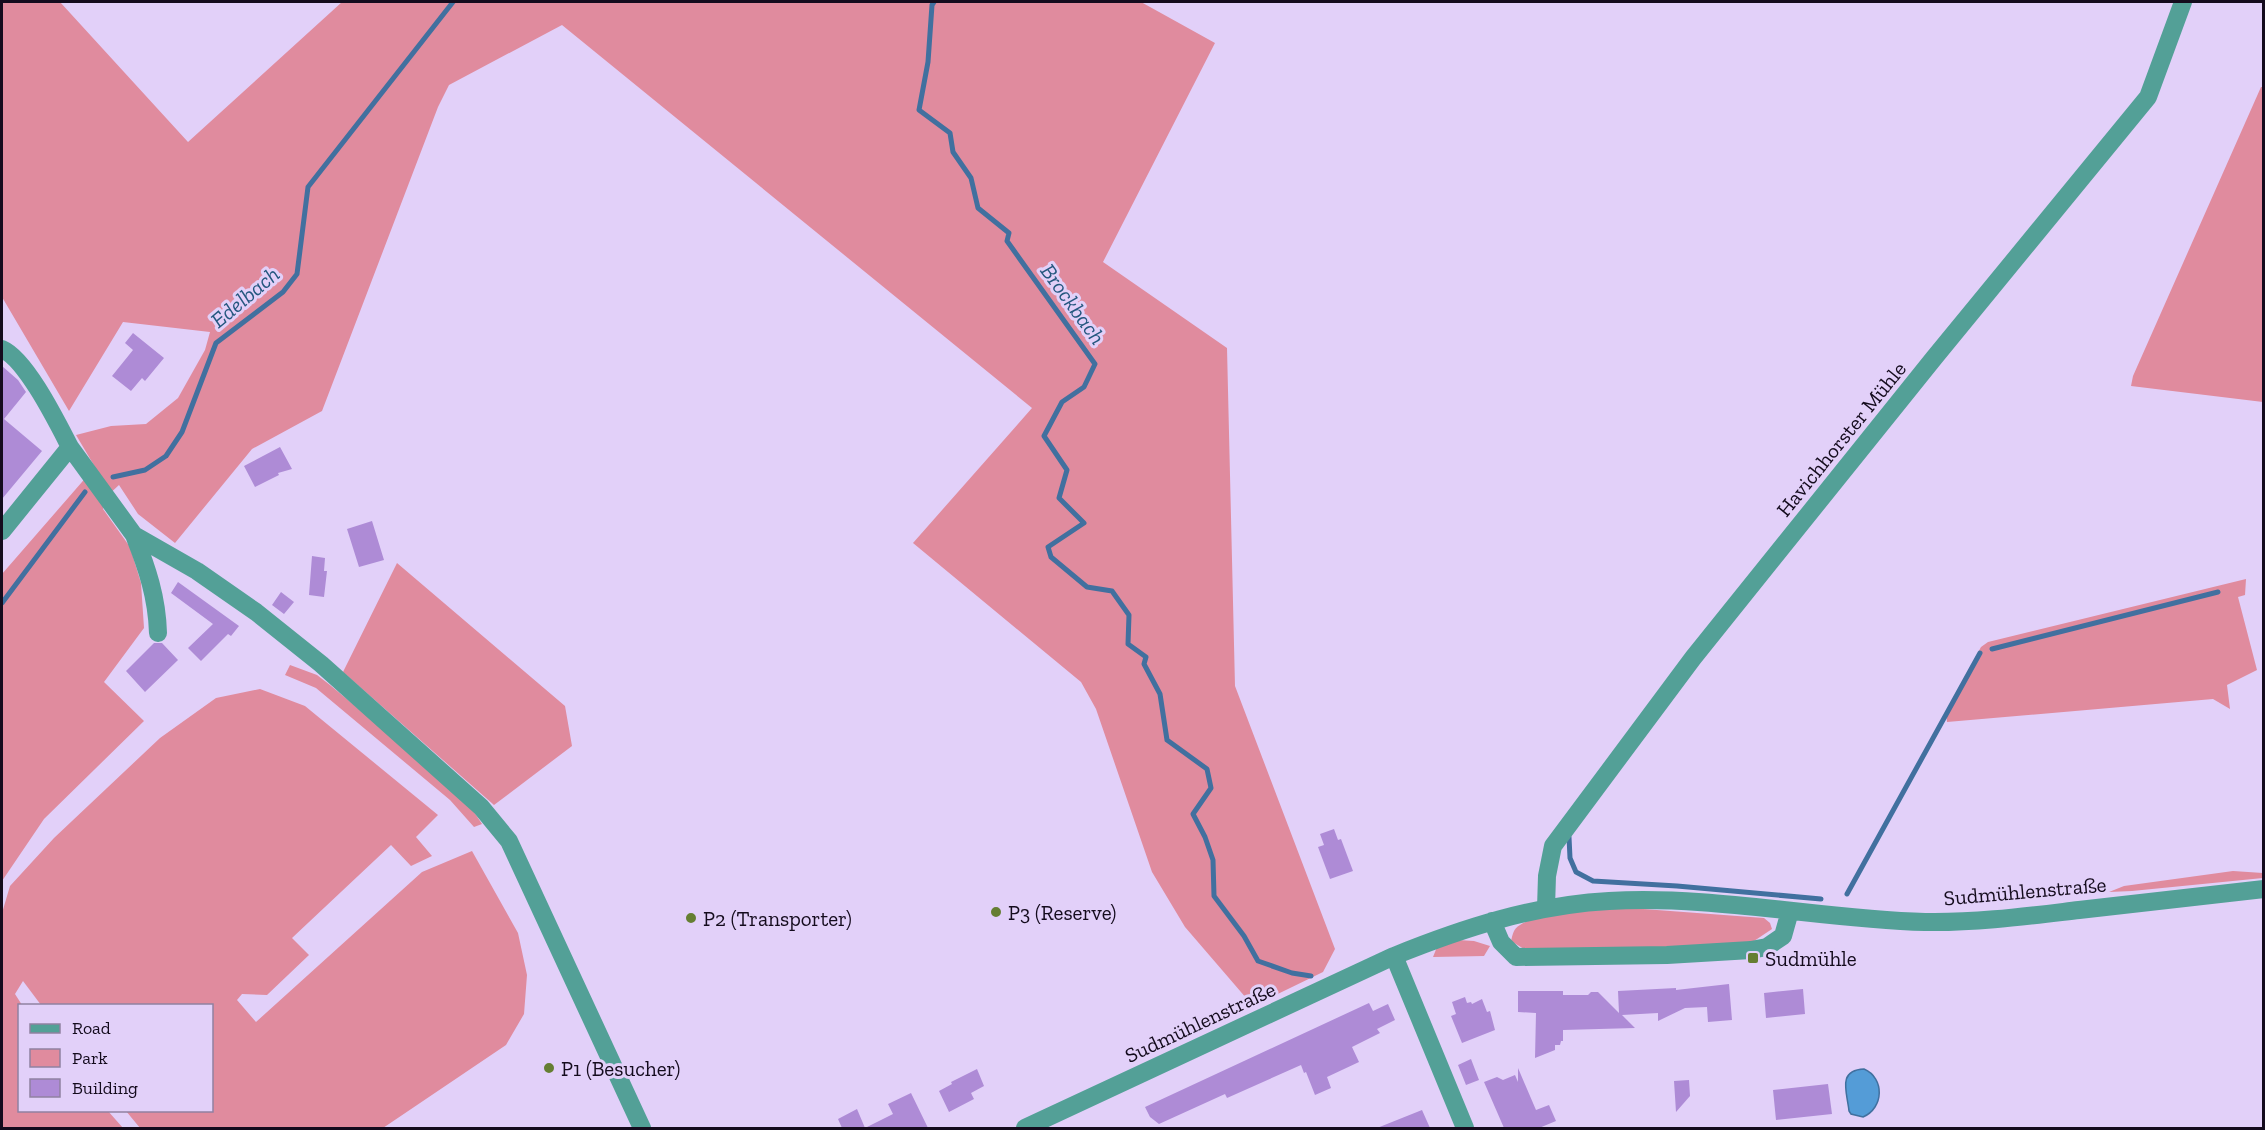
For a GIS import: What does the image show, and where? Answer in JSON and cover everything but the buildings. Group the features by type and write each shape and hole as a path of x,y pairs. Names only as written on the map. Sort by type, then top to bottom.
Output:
{"street":[{"name":"Havichhorster Mühle","path":"1546,908 1547,876 1552,846 1693,658 2148,98 2183,2"},
{"path":"2,349 11,353 44,399 70,447 134,535 150,575 158,615 158,633"},
{"path":"2,531 70,447"},
{"path":"134,535 197,571 266,619 354,691 493,820 509,841 642,1128"},
{"name":"Sudmühlenstraße","path":"1025,1128 1394,956 1492,921 1546,908 1632,900 1695,902 1927,922 1980,920 2264,889"},
{"path":"1492,921 1501,942 1516,957 1667,955 1767,947 1783,936 1790,911"},
{"path":"1394,956 1466,1128"}],"green space":[{"path":"2,2 60,2 188,142 342,2 1141,2 1215,43 1103,262 1227,348 1235,686 1335,949 1323,972 1253,1006 1185,927 1152,872 1096,709 1081,682 913,543 1032,408 562,25 449,85 438,107 322,411 252,449 175,543 138,514 119,485 106,497 103,509 130,547 141,583 144,628 104,682 144,721 44,819 2,881 2,574 95,467 76,435 111,426 146,424 178,398 205,350 210,332 123,322 69,411 2,297"},
{"path":"2261,87 2264,87 2263,402 2131,386 2133,376"},
{"path":"397,563 565,706 572,746 494,805 343,672"},
{"path":"2246,579 2245,595 2238,597 2257,670 2227,685 2230,709 2213,699 1947,722 1946,711 1981,647 1988,642"},
{"path":"290,665 317,675 330,685 464,797 482,824 474,827 450,800 316,688 285,675"},
{"path":"260,689 305,706 438,815 416,837 432,856 411,866 391,845 292,938 309,955 267,995 242,994 237,1000 256,1022 422,872 472,851 518,933 527,975 524,1014 506,1045 383,1128 140,1128 127,1112 213,1112 213,1004 40,1004 23,981 15,994 21,1004 18,1004 18,1112 109,1112 123,1128 2,1128 2,913 10,886 54,838 160,738 216,698"},
{"path":"2233,871 2263,873 2263,878 2109,892 2124,886"},
{"path":"1630,908 1764,918 1770,923 1772,929 1751,943 1668,949 1524,949 1511,941 1518,927 1542,917 1573,912"},
{"path":"1458,940 1474,941 1490,946 1484,956 1433,957 1437,947"}],"water":[{"path":"1864,1069 1876,1079 1879,1093 1875,1107 1863,1117 1851,1114 1849,1111 1846,1083 1850,1073"}],"waterway":[{"name":"Edelbach","path":"113,477 145,470 166,456 182,432 216,343 283,292 297,274 308,187 453,2"},
{"name":"Brockbach","path":"934,2 928,62 919,110 950,133 953,152 971,178 978,208 1009,233 1007,241 1095,364 1084,387 1062,402 1044,436 1067,470 1059,498 1084,523 1048,547 1051,557 1087,587 1112,591 1129,615 1128,644 1146,657 1144,664 1160,694 1167,740 1207,769 1211,788 1193,814 1205,837 1213,860 1214,896 1244,936 1258,961 1292,973 1311,976"},
{"name":"Edelbach","path":"2,603 85,492"},
{"path":"1992,649 2218,592"},
{"path":"1847,894 1980,653"},
{"path":"1569,837 1570,858 1576,872 1593,881 1821,899"}],"place":[{"name":"P3 (Reserve)","path":"996,912"},
{"name":"P2 (Transporter)","path":"691,918"},
{"name":"Sudmühle","path":"1753,958"},
{"name":"P1 (Besucher)","path":"549,1068"}]}
